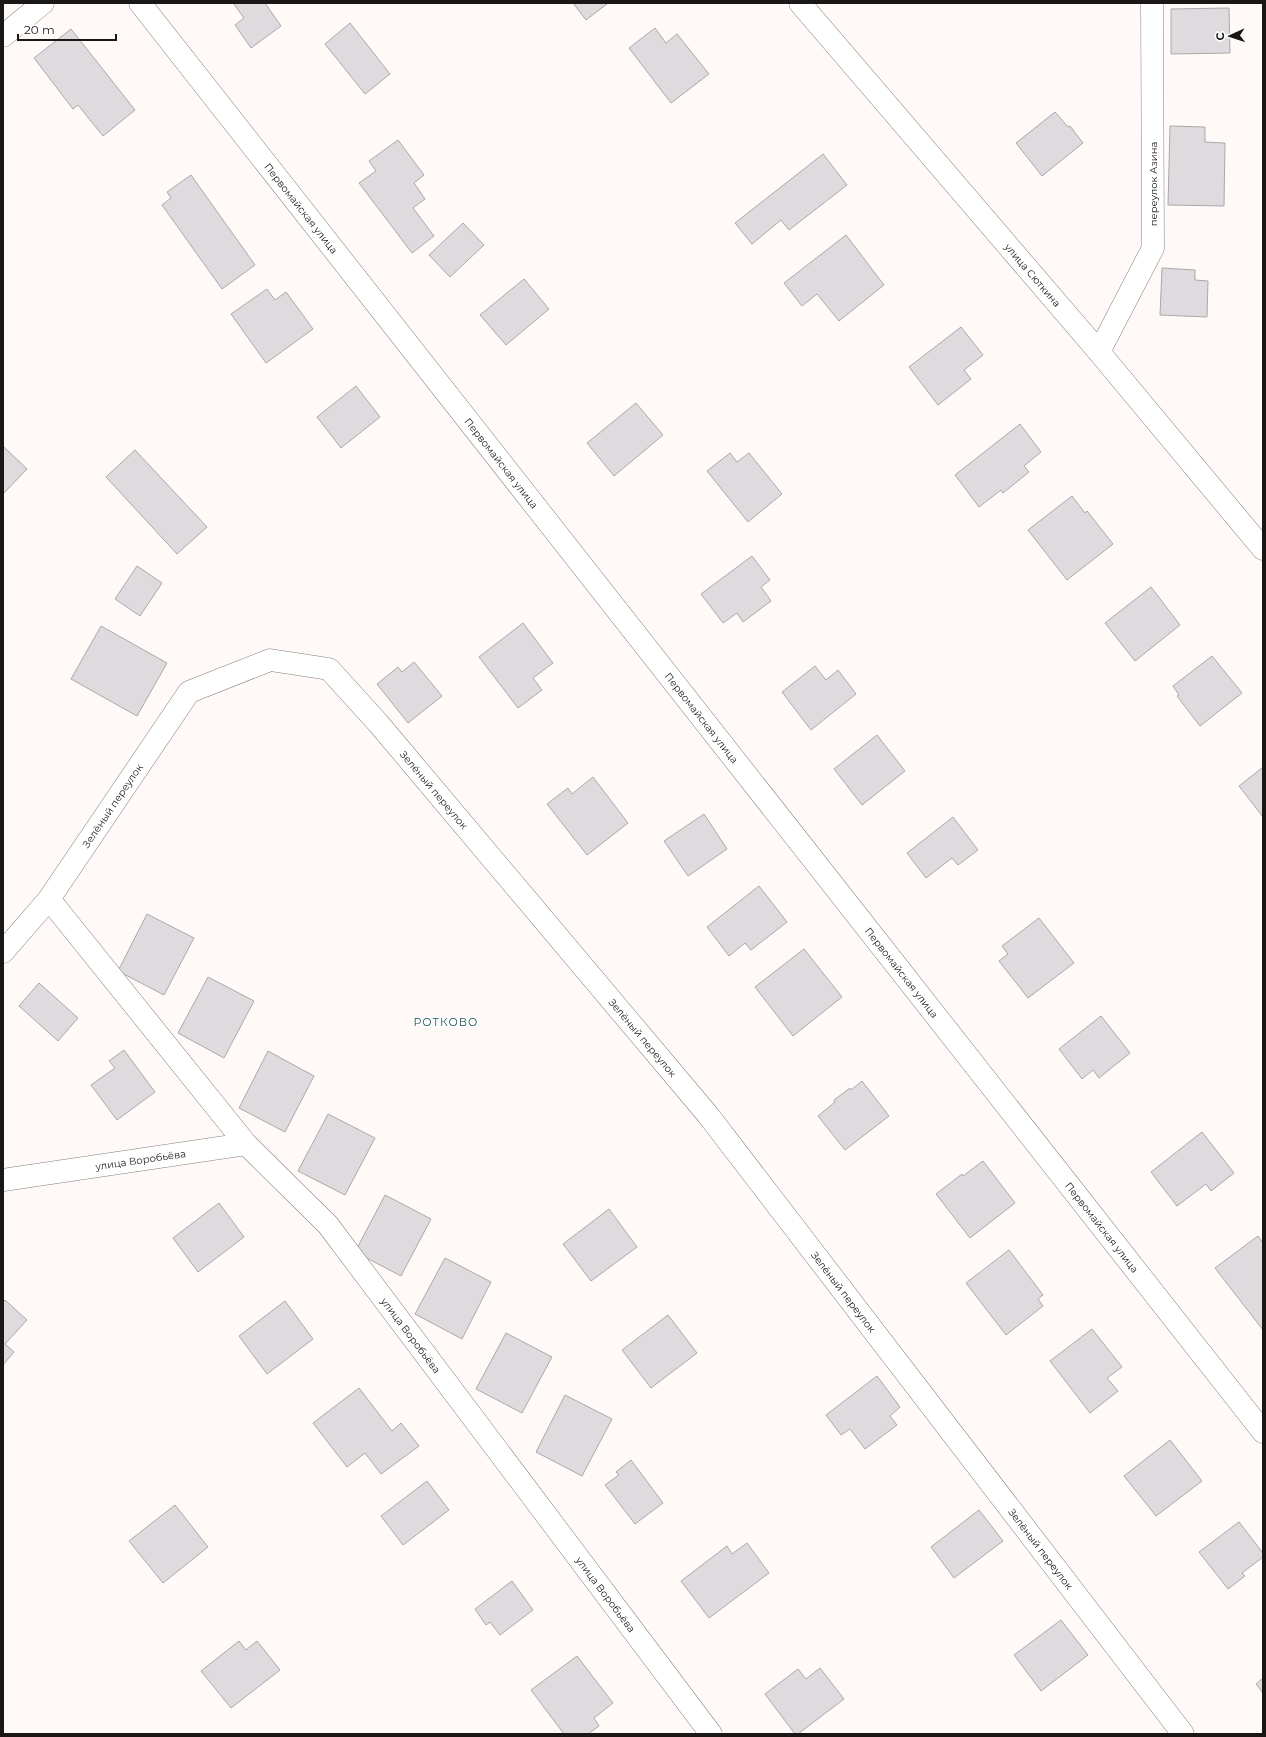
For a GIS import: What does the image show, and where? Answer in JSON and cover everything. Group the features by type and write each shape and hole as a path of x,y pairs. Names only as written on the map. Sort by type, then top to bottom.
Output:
{"street":[{"path":"3,36 43,3"},
{"name":"Первомайская улица","path":"140,3 1263,1432"},
{"name":"улица Сюткина","path":"800,3 1099,352 1263,549"},
{"name":"переулок Азина","path":"1099,352 1153,248 1152,3"},
{"name":"Зелёный переулок","path":"3,952 49,899 189,692 270,660 329,669 383,729 708,1115 1183,1734"},
{"path":"49,899 246,1144"},
{"name":"улица Воробьёва","path":"3,1180 246,1144 328,1225 711,1734"}],"building":[{"path":"233,3 265,3 281,26 251,48 235,25 244,18"},
{"path":"573,3 606,3 607,4 586,20"},
{"path":"1229,8 1230,53 1171,54 1171,9"},
{"path":"350,23 390,74 365,94 325,44"},
{"path":"655,28 666,43 677,34 709,74 671,103 629,48"},
{"path":"71,29 135,110 103,136 78,105 73,109 34,58"},
{"path":"1055,112 1068,127 1070,126 1083,143 1042,176 1016,143"},
{"path":"1170,126 1205,127 1205,142 1225,143 1224,206 1168,205"},
{"path":"398,140 424,175 414,183 425,199 413,208 434,236 412,253 359,183 376,171 369,161"},
{"path":"823,154 847,185 789,230 781,220 752,244 735,223"},
{"path":"191,175 255,265 222,289 162,205 171,198 167,192"},
{"path":"463,223 484,245 450,277 429,255"},
{"path":"846,235 884,285 839,321 817,294 802,306 784,283"},
{"path":"1162,268 1195,270 1195,280 1208,281 1207,317 1160,315"},
{"path":"524,279 549,309 506,345 480,315"},
{"path":"267,289 275,300 286,292 313,329 266,363 231,314"},
{"path":"961,327 983,355 964,370 971,379 938,405 909,367"},
{"path":"356,386 380,417 341,448 317,417"},
{"path":"636,403 663,435 614,476 587,443"},
{"path":"1020,424 1041,452 1024,466 1029,472 1003,493 1001,490 979,507 955,475"},
{"path":"3,446 27,469 3,494"},
{"path":"135,450 207,527 177,554 106,477"},
{"path":"730,453 737,462 749,453 782,494 748,522 707,471"},
{"path":"1072,496 1085,513 1087,511 1113,544 1067,580 1028,530"},
{"path":"752,556 770,580 761,587 771,601 743,622 737,613 723,623 701,594"},
{"path":"137,566 162,583 140,616 115,599"},
{"path":"1151,587 1180,625 1135,661 1105,623"},
{"path":"523,623 553,663 533,678 542,690 518,708 479,657"},
{"path":"101,626 167,663 137,716 71,679"},
{"path":"1212,656 1242,693 1200,726 1177,696 1179,695 1173,686"},
{"path":"414,662 442,696 408,723 377,684 398,667 402,672"},
{"path":"815,666 826,680 838,670 856,694 811,730 782,692"},
{"path":"877,735 905,771 862,805 834,769"},
{"path":"1263,767 1263,817 1239,786"},
{"path":"593,777 628,823 587,855 547,804 568,788 572,794"},
{"path":"704,814 727,849 688,876 664,841"},
{"path":"953,817 978,850 958,865 952,858 926,878 907,853"},
{"path":"759,886 787,922 751,950 745,943 729,956 707,927"},
{"path":"147,914 194,938 164,995 118,971"},
{"path":"1039,918 1074,963 1028,998 999,961 1008,954 1002,946"},
{"path":"804,949 842,997 793,1036 755,987"},
{"path":"208,977 254,1001 224,1058 178,1033"},
{"path":"39,983 78,1018 58,1041 19,1006"},
{"path":"1101,1016 1130,1053 1099,1078 1093,1070 1082,1079 1059,1049"},
{"path":"124,1050 155,1092 117,1120 91,1085 115,1068 109,1061"},
{"path":"268,1051 314,1076 285,1132 239,1108"},
{"path":"862,1081 889,1116 845,1150 818,1116 835,1102 834,1100 850,1088 851,1090"},
{"path":"328,1114 375,1138 345,1195 298,1171"},
{"path":"1202,1132 1234,1173 1211,1191 1206,1184 1177,1206 1151,1172"},
{"path":"983,1161 1015,1203 970,1238 936,1194 962,1174 963,1176"},
{"path":"385,1195 431,1219 401,1276 355,1252"},
{"path":"219,1203 244,1237 198,1272 173,1238"},
{"path":"609,1209 637,1247 591,1281 563,1244"},
{"path":"1258,1236 1263,1243 1263,1330 1215,1268"},
{"path":"1009,1250 1043,1295 1038,1299 1043,1306 1006,1335 966,1283"},
{"path":"445,1258 491,1282 462,1339 415,1314"},
{"path":"5,1300 27,1320 5,1344 14,1352 3,1365 3,1303"},
{"path":"285,1301 313,1339 267,1374 239,1336"},
{"path":"668,1315 697,1353 651,1388 622,1350"},
{"path":"1092,1329 1122,1367 1107,1378 1118,1391 1090,1413 1050,1361"},
{"path":"506,1333 552,1357 522,1413 476,1389"},
{"path":"877,1376 900,1407 890,1416 897,1425 865,1449 850,1429 841,1435 826,1415"},
{"path":"359,1388 392,1431 401,1423 419,1446 381,1474 365,1453 347,1467 313,1423"},
{"path":"565,1395 612,1419 582,1476 536,1452"},
{"path":"1170,1440 1202,1481 1156,1516 1124,1476"},
{"path":"631,1460 663,1503 635,1524 605,1485 619,1475 616,1472"},
{"path":"427,1481 449,1510 403,1545 381,1516"},
{"path":"175,1505 208,1547 163,1583 129,1541"},
{"path":"979,1510 1003,1541 954,1578 931,1547"},
{"path":"1239,1522 1263,1553 1263,1557 1242,1573 1245,1576 1228,1589 1199,1552"},
{"path":"747,1543 769,1573 709,1618 681,1581 727,1546 732,1554"},
{"path":"512,1581 533,1610 500,1635 490,1622 486,1625 475,1609"},
{"path":"1061,1620 1088,1655 1041,1691 1014,1655"},
{"path":"239,1641 246,1650 257,1641 280,1670 231,1708 201,1671"},
{"path":"577,1656 613,1703 594,1718 599,1726 588,1734 564,1734 531,1690"},
{"path":"820,1668 844,1699 798,1734 795,1734 765,1694 798,1669 806,1679"},
{"path":"1263,1678 1263,1693 1256,1684"}],"district":[{"name":"РОТКОВО","path":"446,1022"}]}
